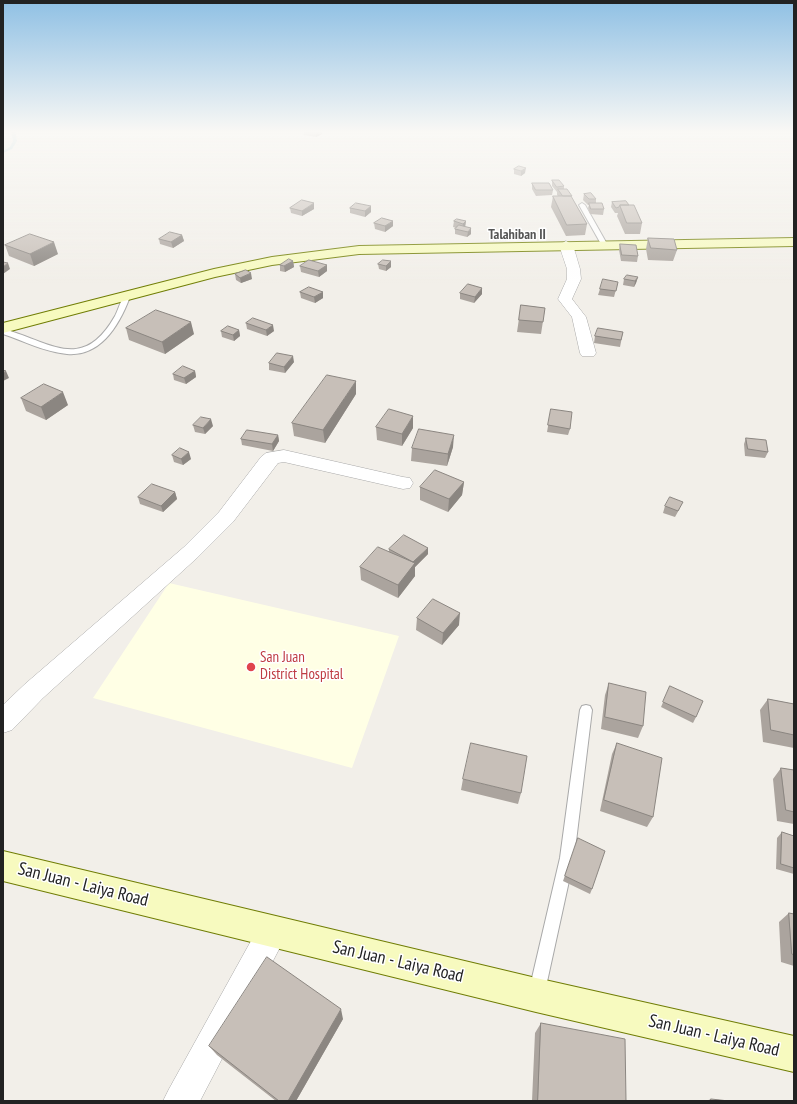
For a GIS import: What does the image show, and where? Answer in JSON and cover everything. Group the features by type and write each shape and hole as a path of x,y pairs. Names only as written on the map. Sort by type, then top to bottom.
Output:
{"street":[{"path":"3,329 128,294 272,261 331,253 390,248 794,242"},
{"path":"566,245 574,279 572,285 566,291 565,299 579,317 588,353"},
{"path":"3,722 34,691 190,552 226,517 268,461 274,457 284,456 404,483"},
{"name":"San Juan - Laiya Road","path":"3,866 536,995 794,1054"},
{"path":"181,1101 272,932"}],"lane":[{"path":"582,205 604,244"},
{"path":"3,329 61,351 75,352 85,349 100,340 116,321 123,309 128,294"},
{"path":"536,995 566,858 586,710"}],"shaded area":[{"name":"San Juan District Hospital","path":"169,583 399,636 352,768 93,698"}],"building":[{"path":"532,183 549,183 553,190 536,190"},
{"path":"554,183 561,183 564,186 557,187"},
{"path":"558,189 567,189 572,196 563,196"},
{"path":"591,193 596,199 589,199 584,194"},
{"path":"553,196 571,196 587,224 567,225"},
{"path":"302,200 314,203 302,211 290,208"},
{"path":"626,201 629,205 620,205 616,208 612,202"},
{"path":"356,203 371,206 365,211 350,208"},
{"path":"589,203 602,203 604,209 591,209"},
{"path":"620,205 634,205 642,223 627,223"},
{"path":"382,218 393,221 385,226 374,223"},
{"path":"457,219 466,221 463,224 454,221"},
{"path":"459,225 471,228 468,232 455,229"},
{"path":"170,232 182,235 171,242 159,239"},
{"path":"30,234 54,242 30,254 5,245"},
{"path":"648,238 674,239 677,250 651,248"},
{"path":"620,244 636,245 638,256 622,255"},
{"path":"289,259 293,261 284,266 280,265"},
{"path":"309,260 327,265 318,271 300,266"},
{"path":"383,260 391,261 386,266 378,264"},
{"path":"3,262 8,263 3,267"},
{"path":"246,270 251,273 240,278 235,274"},
{"path":"627,275 638,277 635,281 624,279"},
{"path":"603,279 618,282 616,291 600,289"},
{"path":"468,284 482,288 475,297 460,293"},
{"path":"309,287 323,292 314,297 300,292"},
{"path":"521,305 545,308 543,322 519,320"},
{"path":"156,310 191,322 162,342 126,328"},
{"path":"253,318 273,325 266,330 246,323"},
{"path":"228,326 239,330 233,335 221,331"},
{"path":"598,328 623,332 621,340 595,336"},
{"path":"277,353 293,356 284,367 269,363"},
{"path":"183,366 195,371 184,378 173,374"},
{"path":"327,375 356,381 323,430 292,423"},
{"path":"44,384 63,392 41,407 21,398"},
{"path":"389,409 413,416 402,434 376,427"},
{"path":"551,409 572,412 570,429 548,425"},
{"path":"201,417 211,419 203,428 193,425"},
{"path":"419,429 454,435 448,454 412,448"},
{"path":"247,430 278,435 272,444 241,439"},
{"path":"746,438 766,440 768,452 748,449"},
{"path":"180,448 189,452 181,459 172,455"},
{"path":"435,470 464,482 449,499 420,487"},
{"path":"152,484 175,492 161,506 138,497"},
{"path":"670,497 683,502 678,511 665,506"},
{"path":"404,535 428,548 413,562 389,549"},
{"path":"378,547 415,563 398,585 360,567"},
{"path":"433,599 460,613 443,633 417,618"},
{"path":"609,683 646,692 643,726 605,717"},
{"path":"670,686 703,701 696,717 663,702"},
{"path":"768,699 794,704 794,735 771,730"},
{"path":"471,743 527,756 521,793 463,779"},
{"path":"617,743 662,758 653,817 604,800"},
{"path":"781,768 794,770 794,812 786,810"},
{"path":"782,832 794,836 794,868 781,864"},
{"path":"578,838 605,851 592,889 565,876"},
{"path":"789,913 794,914 794,955 792,954"},
{"path":"267,957 341,1009 288,1101 279,1101 209,1046"},
{"path":"541,1023 625,1039 626,1101 538,1101"},
{"path":"711,1099 729,1101 711,1101"}],"place":[{"name":"San Juan District Hospital","path":"251,667"}],"district":[{"name":"Talahiban II","path":"517,235"}]}
